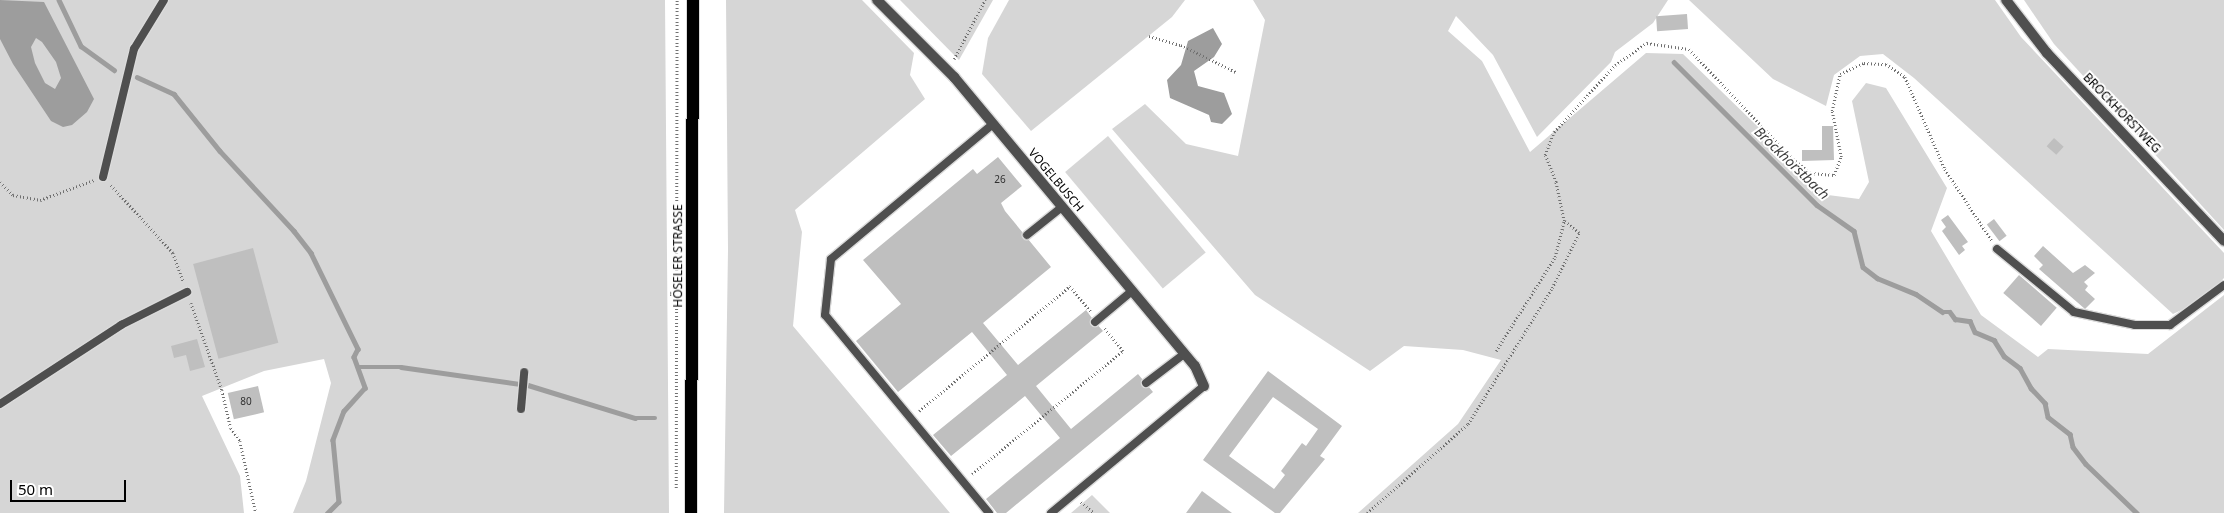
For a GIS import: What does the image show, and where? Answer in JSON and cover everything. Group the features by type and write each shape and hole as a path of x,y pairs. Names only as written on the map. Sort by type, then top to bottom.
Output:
{"main road":[{"name":"HÖSELER STRASSE","path":"691,513 693,0"}],"street":[{"name":"VOGELBUSCH","path":"877,0 947,71 992,124 1195,366 1204,386"},
{"name":"BROCKHORSTWEG","path":"2006,0 2048,54 2224,241"}],"lane":[{"path":"102,177 134,49 164,0"},
{"path":"989,513 825,315 831,259 992,124"},
{"path":"1027,235 1062,207"},
{"path":"1997,248 2074,312 2135,325 2170,325 2224,285"},
{"path":"1097,321 1132,291"},
{"path":"0,404 121,325 187,292"},
{"path":"1146,383 1184,354"},
{"path":"521,409 524,372"},
{"path":"1050,513 1204,386"}],"path":[{"path":"676,493 677,0"},
{"path":"947,71 985,0"},
{"path":"1149,36 1181,45 1217,65 1236,72"},
{"path":"1496,351 1555,257 1564,221 1556,182 1545,155 1554,132 1615,65 1647,43 1688,49 1793,159 1811,173 1834,175 1841,157 1832,111 1840,74 1864,63 1886,64 1905,77 1945,169 1997,248"},
{"path":"1367,513 1468,424 1552,288 1579,233 1564,221"},
{"path":"910,418 1070,286 1123,351 963,482"},
{"path":"1073,495 1094,513"}],"shaded area":[{"path":"0,0 665,0 669,513 293,513 306,481 331,383 324,359 264,371 202,396 240,476 244,513 0,513"},
{"path":"0,0 44,2 94,99 87,112 72,125 63,127 51,121 13,64 0,39","holes":["36,38 42,42 56,62 61,78 55,89 45,83 35,63 31,47"]},
{"path":"726,0 862,0 914,53 910,75 925,99 795,210 802,232 793,326 950,513 724,513 728,250"},
{"path":"900,0 993,0 959,60"},
{"path":"1009,0 1185,0 1172,17 1031,131 982,74 988,38"},
{"path":"1253,0 1668,0 1653,23 1615,52 1611,62 1537,137 1493,55 1456,16 1448,31 1482,61 1530,152 1646,53 1683,54 1828,195 1859,199 1869,182 1852,101 1866,83 1886,88 1947,188 1931,231 1981,315 2038,357 2048,349 2148,354 2224,295 2224,513 1358,513 1458,424 1501,360 1463,350 1404,346 1370,371 1255,295 1112,129 1145,104 1186,144 1238,156 1265,20"},
{"path":"1689,0 1995,0 2021,37 2224,253 2224,278 2205,299 2173,314 1914,78 1883,54 1860,56 1834,75 1826,106 1773,79"},
{"path":"2024,0 2224,0 2224,230 2054,44"},
{"path":"1213,28 1222,44 1214,57 1194,71 1198,86 1224,93 1232,114 1222,124 1211,122 1209,115 1170,98 1167,80 1181,65 1188,41"},
{"path":"1108,136 1206,252 1163,288 1065,172"},
{"path":"1092,495 1110,513 1071,513"}],"building":[{"path":"1687,14 1688,29 1657,31 1656,16"},
{"path":"1822,126 1833,126 1834,160 1802,161 1802,150 1822,150"},
{"path":"2054,138 2064,147 2056,155 2047,146"},
{"path":"998,157 1022,186 1001,203 1005,211 1051,267 983,323 1018,365 1086,310 1103,331 1036,386 1071,429 1138,374 1153,392 1006,513 997,513 986,499 1060,438 1025,396 951,456 933,435 1007,375 972,332 898,392 856,341 901,304 863,260 973,169 977,174"},
{"path":"1948,215 1968,242 1962,246 1965,250 1959,255 1942,231 1946,227 1941,220"},
{"path":"1994,219 2007,236 1999,241 1987,224"},
{"path":"2043,246 2073,273 2085,265 2095,273 2084,282 2088,286 2085,290 2095,299 2085,309 2039,269 2043,265 2034,256"},
{"path":"253,248 278,343 218,359 193,264"},
{"path":"2019,275 2057,308 2041,326 2003,293"},
{"path":"197,339 205,367 190,371 186,355 174,358 171,346"},
{"path":"1268,371 1342,426 1320,456 1325,459 1280,513 1275,513 1203,460","holes":["1273,397 1318,429 1306,446 1302,443 1281,471 1285,475 1274,489 1229,456"]},
{"path":"258,386 264,412 234,419 228,393"},
{"path":"1202,491 1232,513 1186,513"}],"waterway":[{"path":"59,0 81,46 114,70"},
{"name":"Brockhorstbach","path":"1674,62 1817,205 1854,231 1863,267 1877,278 1916,294 1943,312 1950,312 1955,319 1970,321 1975,332 1994,340 2004,356 2020,368 2031,388 2045,403 2048,417 2070,434 2073,447 2086,464 2137,513"},
{"path":"137,77 174,94 220,151 294,231 311,253 358,349 354,357 365,388 344,411 333,440 339,502 328,513"},
{"path":"358,367 401,367 528,385 635,418 655,418"}]}
